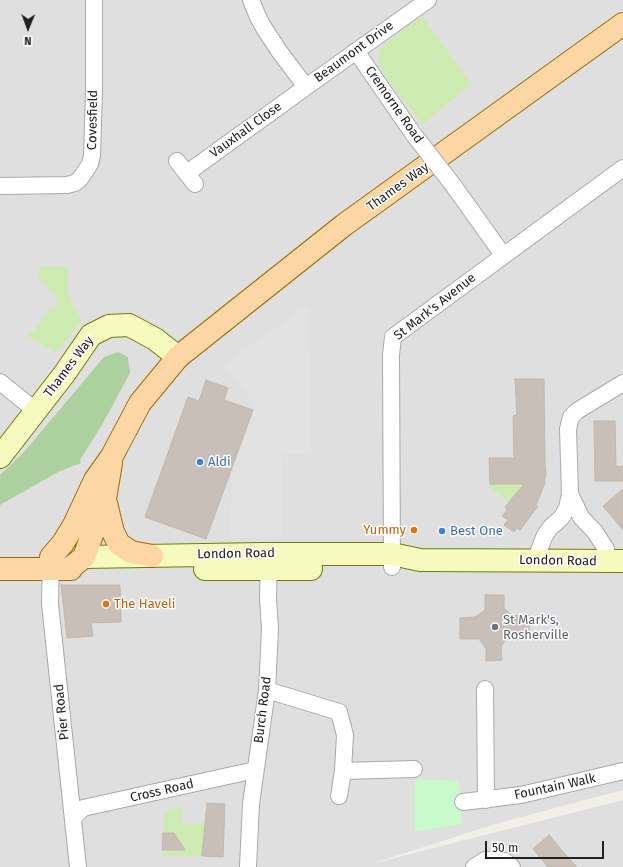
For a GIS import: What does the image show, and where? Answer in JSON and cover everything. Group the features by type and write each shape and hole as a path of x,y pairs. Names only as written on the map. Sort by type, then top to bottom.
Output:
{"main road":[{"name":"Thames Way","path":"65,566 65,538 74,524 95,480 112,456 140,403 178,357 344,225 623,24"},
{"name":"Thames Way","path":"0,457 65,373 91,335 109,326 129,325 155,339 178,357"},
{"name":"Thames Way","path":"65,566 105,499 112,456"},
{"path":"105,499 113,532 119,544 131,552 152,556"},
{"name":"London Road","path":"0,556 65,566 152,556 269,561"},
{"name":"London Road","path":"0,569 269,561 616,561"}],"street":[{"name":"Covesfield","path":"0,186 67,185 75,183 80,179 90,164 92,153 94,0"},
{"name":"Beaumont Drive","path":"251,0 264,28 306,87 421,3"},
{"name":"Cremorne Road","path":"356,50 414,135 504,254"},
{"name":"Vauxhall Close","path":"186,173 306,87"},
{"name":"St Mark's Avenue","path":"392,560 392,340 395,335 623,168"},
{"path":"0,382 36,411"},
{"path":"538,560 538,551 545,535 562,517 567,508 570,494 568,429 571,417 577,411 623,383"},
{"path":"570,494 581,517 597,533 606,549 616,561"},
{"name":"Burch Road","path":"248,867 251,804 267,690 270,629 268,598 269,561"},
{"name":"Pier Road","path":"65,566 50,604 78,867"},
{"path":"485,689 486,800"},
{"path":"267,690 339,712 345,735 343,771 339,796"},
{"path":"343,771 414,769"},
{"name":"Cross Road","path":"73,818 83,808 255,770"},
{"name":"Fountain Walk","path":"463,802 521,796 623,771"},
{"path":"474,867 485,860 505,861 512,867"}],"shaded area":[{"path":"0,0 623,0 623,790 495,824 371,864 623,800 623,867 0,867"},
{"path":"308,305 311,454 281,454 282,537 230,538 232,473 255,405 223,365"}],"green space":[{"path":"422,16 471,84 423,124 409,108 383,72 379,62 379,54 383,45"},
{"path":"39,266 68,267 67,283 69,294 73,306 82,321 56,353 27,336 30,331 34,331 51,308 53,310 57,306 57,303 55,302 58,298 39,279"},
{"path":"118,352 128,357 130,373 102,425 80,460 81,463 58,472 0,505 0,475 24,452 104,357"},
{"path":"545,457 517,484 545,483 537,506 521,493 509,502 490,488 489,458"},
{"path":"415,779 458,781 462,824 415,832"},
{"path":"184,806 183,809 181,809 181,823 205,824 202,856 163,856 165,811"}],"building":[{"path":"515,379 544,379 546,477 536,505 538,506 520,530 517,528 514,532 504,525 508,520 502,516 507,510 505,507 524,484 490,484 489,458 514,458 513,416 517,415"},
{"path":"206,380 228,388 224,400 253,410 206,539 145,517 188,397 199,401"},
{"path":"594,421 615,421 616,467 623,466 623,481 595,481"},
{"path":"623,489 623,530 603,506"},
{"path":"61,585 120,585 121,622 91,623 93,636 67,638"},
{"name":"St Mark's, Rosherville","path":"485,595 504,595 504,608 512,616 529,615 530,636 509,636 501,646 502,660 486,661 486,649 479,639 460,639 460,618 475,617 485,610"},
{"path":"207,803 225,804 223,857 202,856"},
{"path":"163,833 174,833 185,850 162,850"},
{"path":"549,835 577,867 548,867 533,849"}],"place":[{"name":"Aldi","path":"200,462"},
{"name":"Yummy","path":"414,530"},
{"name":"Best One","path":"442,531"},
{"name":"The Haveli","path":"106,604"},
{"name":"St Mark's, Rosherville","path":"495,627"}]}
